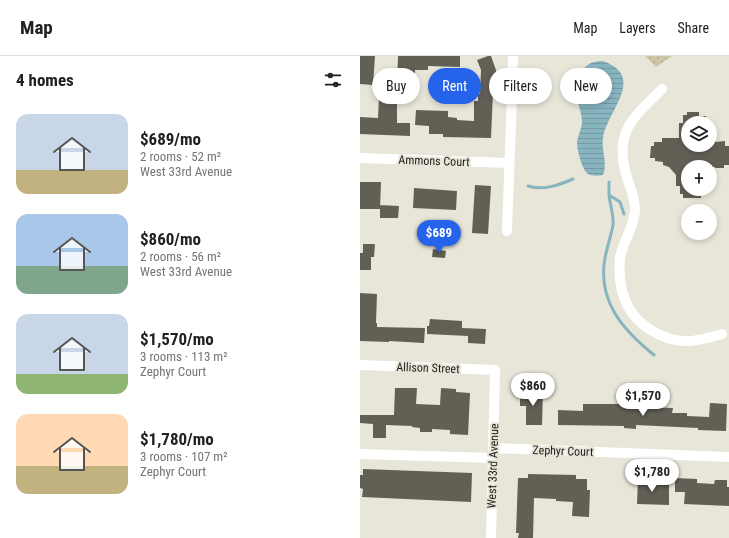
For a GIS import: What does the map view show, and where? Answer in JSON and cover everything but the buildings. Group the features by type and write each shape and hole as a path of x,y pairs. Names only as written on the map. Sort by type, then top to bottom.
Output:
{"street":[{"path":"507,231 514,56"},
{"path":"662,89 638,112 626,130 622,146 623,162 634,199 635,210 633,222 621,256 619,274 621,289 627,305 637,319 650,330 664,337 683,342 699,341 722,334"},
{"name":"Ammons Court","path":"360,158 509,163"},
{"name":"Allison Street","path":"360,365 495,370"},
{"name":"West 33rd Avenue","path":"491,538 495,370"},
{"name":"Zephyr Court","path":"360,454 493,453 729,457"}],"shaded area":[{"path":"645,56 672,56 656,67"}],"water":[{"path":"597,61 603,61 616,68 622,76 623,85 621,95 603,138 605,166 603,175 596,176 590,175 586,172 579,154 577,142 582,121 578,104 612,104 612,68 584,68 587,65"}],"waterway":[{"path":"528,186 545,188 573,179"},
{"path":"609,182 609,195 613,225 605,258 605,288 609,301 623,325 654,355"},
{"path":"609,195 620,202 624,214"}]}
